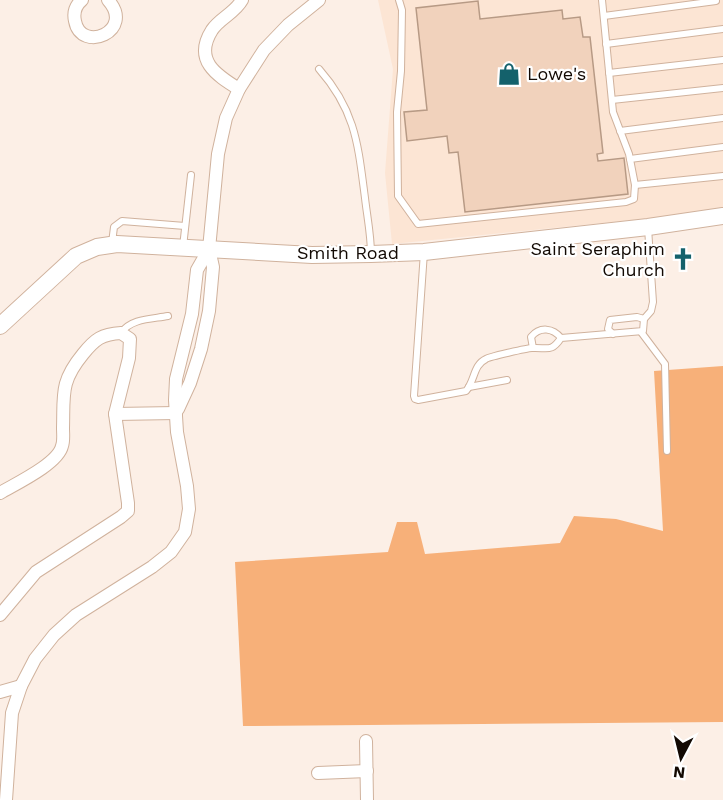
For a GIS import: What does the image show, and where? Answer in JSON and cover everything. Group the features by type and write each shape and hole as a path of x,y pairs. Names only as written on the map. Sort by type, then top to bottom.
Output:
{"street":[{"path":"82,0 75,11 74,20 82,33 90,37 106,35 116,22 116,13 108,0"},
{"path":"238,89 215,75 206,61 206,47 212,30 242,0"},
{"path":"6,800 12,712 21,686 35,660 54,635 76,615 152,567 171,552 185,532 189,508 177,432 176,379 192,314 197,270 209,249 220,136 238,89 257,59 279,33 319,0"},
{"name":"Smith Road","path":"0,326 76,256 97,247 112,245 183,247 312,255 424,252 648,227 723,216"},
{"path":"0,493 39,470 55,457 62,447 65,384 71,369 93,342 106,334 121,333 130,339 129,358 115,414 128,511 36,572 0,615"},
{"path":"115,414 176,413"},
{"path":"0,692 21,686"},
{"path":"366,741 367,800"},
{"path":"318,773 367,771"}],"lane":[{"path":"399,0 402,10 401,71 397,112 398,196 418,224 626,202 634,199 635,185 630,159 613,112 602,0"},
{"path":"604,16 717,0"},
{"path":"606,44 723,29"},
{"path":"609,73 723,60"},
{"path":"319,69 336,88 353,124 361,159 371,254"},
{"path":"612,100 723,88"},
{"path":"620,131 723,118"},
{"path":"630,159 723,147"},
{"path":"183,247 191,176"},
{"path":"635,185 723,176"},
{"path":"112,245 114,227 122,221 185,226"},
{"path":"641,332 644,330 644,319 651,310 654,291 648,227"},
{"path":"424,252 415,399 461,392 469,387 507,380"},
{"path":"121,333 125,327 134,322 168,316"},
{"path":"614,334 608,329 610,320 637,317 644,319"},
{"path":"533,348 531,337 537,331 550,329 561,338"},
{"path":"469,387 480,362 488,357 533,348 554,347 561,338 641,332"},
{"path":"641,332 665,364 667,451"}],"shaded area":[{"path":"378,0 723,0 723,209 392,244 385,173 393,69"},
{"path":"723,366 723,722 243,726 235,562 388,552 397,522 417,522 425,554 560,543 574,516 616,519 663,531 654,371"}],"building":[{"name":"Lowe's","path":"478,1 480,19 562,10 563,19 580,17 583,37 590,37 603,153 597,154 598,161 624,158 628,194 465,212 458,152 449,153 447,136 407,141 404,112 427,110 416,8"}],"place":[{"name":"Lowe's","path":"509,74"},
{"name":"Saint Seraphim Church","path":"683,259"}]}
